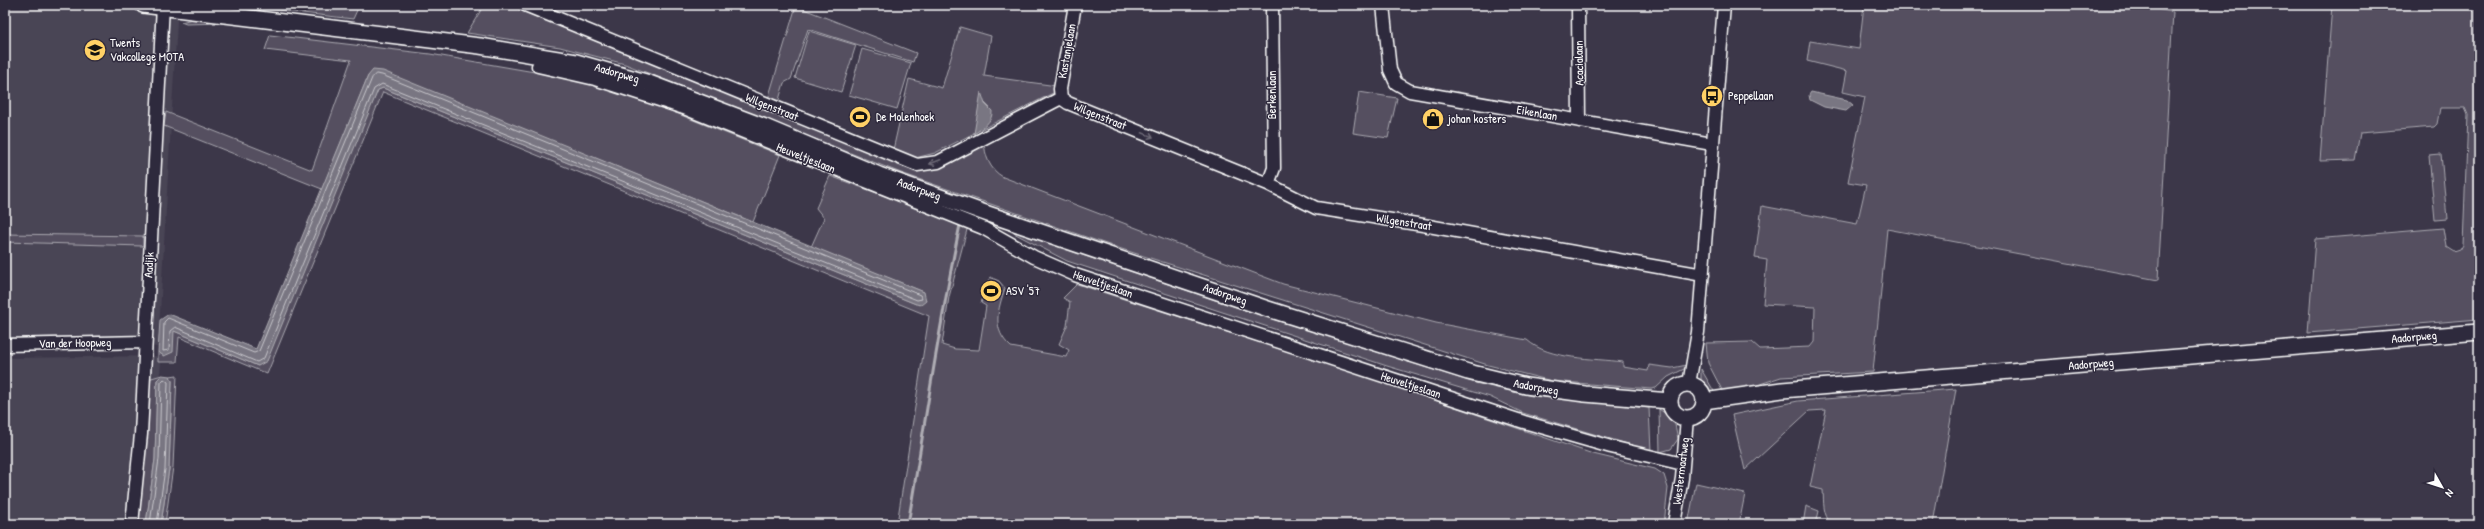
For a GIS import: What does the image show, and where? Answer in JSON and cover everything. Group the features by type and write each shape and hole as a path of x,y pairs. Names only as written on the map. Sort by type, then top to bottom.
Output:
{"main road":[{"name":"Aadorpweg","path":"143,5 163,6 480,46 554,57 583,64 649,83 765,127 879,175 988,214 1268,309 1468,372 1526,386 1585,394 1670,401"},
{"name":"Aadorpweg","path":"1704,401 1782,390 2479,332"},
{"path":"1689,384 1696,387 1702,393 1704,401 1699,413 1687,418 1675,413 1670,401 1676,388 1689,384"}],"street":[{"name":"Wilgenstraat","path":"525,5 911,164 924,166 938,162 1061,98 1068,103 1268,184 1316,208 1423,225 1702,275"},
{"name":"Kastanjelaan","path":"1061,98 1060,90 1075,5"},
{"name":"Berkenlaan","path":"1268,184 1274,168 1272,5"},
{"name":"Eikenlaan","path":"1382,5 1390,70 1396,83 1410,91 1712,144"},
{"name":"Acacialaan","path":"1578,5 1579,121"},
{"path":"1689,384 1698,332 1724,5"},
{"name":"Aadijk","path":"132,524 141,434 163,6"},
{"name":"Heuveltjeslaan","path":"538,66 595,79 684,108 983,228 1034,257 1075,275 1524,422 1611,447 1684,464"},
{"name":"Van der Hoopweg","path":"5,345 145,342"},
{"name":"Westermaatweg","path":"1674,524 1684,464 1687,418"}],"shaded area":[{"path":"5,5 178,5 158,347 117,344 5,346"},
{"path":"261,5 349,5 358,8 353,19 260,8"},
{"path":"484,5 515,5 905,167 914,169 984,141 985,152 991,166 1003,177 1283,284 1436,323 1527,340 1536,347 1559,355 1623,362 1623,367 1648,371 1649,365 1672,368 1687,365 1686,368 1668,377 1656,388 1651,389 1552,381 1488,365 1109,245 901,173 625,64 560,47 467,33"},
{"path":"1864,5 2131,5 2173,12 2158,280 1887,229 1873,372 1781,377 1748,388 1723,392 1708,363 1706,343 1752,342 1760,349 1810,347 1814,342 1815,307 1763,304 1767,260 1755,258 1762,206 1857,224 1866,185 1848,182 1865,97 1843,92 1847,71 1807,61 1810,41 1859,49"},
{"path":"2332,5 2479,5 2479,319 2308,333 2315,239 2443,228 2446,247 2454,252 2460,250 2463,245 2468,115 2465,108 2440,108 2437,124 2434,127 2360,133 2355,160 2320,161"},
{"path":"796,6 916,53 913,62 808,29 791,79 784,83 778,103 768,99"},
{"path":"192,19 226,23 186,24 181,22"},
{"path":"960,27 991,36 984,76 1057,86 1055,92 935,153 915,158 893,150 909,79 942,88","holes":["985,103 990,108 974,133"]},
{"path":"809,31 856,45 841,92 795,78"},
{"path":"270,35 430,54 575,79 651,103 780,155 753,222 595,158 368,76 322,189 164,126 166,112 312,170 351,60 265,50"},
{"path":"862,49 911,63 897,109 849,95"},
{"path":"383,88 916,304 924,292 811,247 824,218 816,208 830,176 968,226 949,297 942,345 955,349 979,350 986,306 981,303 990,277 999,281 1005,288 1000,304 998,326 1005,340 1011,347 1066,357 1069,350 1059,344 1067,326 1070,302 1063,298 1077,284 1352,372 1593,454 1655,469 1664,475 1668,488 1664,524 897,524 929,316 383,92 267,374 179,337 177,362 158,362 158,352 164,356 174,331 258,366 378,90"},
{"path":"1359,92 1397,98 1388,138 1353,133"},
{"path":"2441,154 2447,219 2435,220 2429,155"},
{"path":"1008,230 1254,313 1475,383 1532,396 1649,408 1651,451 1523,413 1490,397 1387,366 1067,261"},
{"path":"5,234 143,236 143,246 5,242"},
{"path":"162,356 142,524 5,524 5,358"},
{"path":"1701,369 1715,393 1706,391 1701,385"},
{"path":"162,375 157,380 155,459 146,524 136,524 145,455 148,379"},
{"path":"177,375 173,467 165,524 161,524 169,469 172,381 170,376"},
{"path":"1956,389 1933,524 1832,524 1825,512 1823,490 1810,487 1826,410 1809,411 1745,470 1732,415 1798,401"},
{"path":"1659,409 1674,420 1678,439 1671,449 1660,452"},
{"path":"1696,483 1745,494 1739,524 1688,524"},
{"path":"1806,506 1819,511 1816,524 1803,524"}],"water":[{"path":"373,70 383,71 924,292 926,301 921,305 916,304 383,88 378,90 267,361 258,366 174,331 173,352 164,356 158,352 160,320 169,314 256,349 368,76"},
{"path":"981,92 985,104 992,111 992,115 989,122 974,134"},
{"path":"1811,92 1847,100 1853,105 1846,111 1824,107 1810,100 1809,95"},
{"path":"162,375 170,376 172,381 169,469 161,524 146,524 155,459 157,380"}],"waterway":[{"path":"908,524 952,262 960,225"}],"place":[{"name":"Twents Vakcollege MOTA","path":"95,50"},
{"name":"Peppellaan","path":"1712,96"},
{"name":"De Molenhoek","path":"860,117"},
{"name":"johan kosters","path":"1433,119"},
{"name":"ASV '57","path":"991,291"}]}
